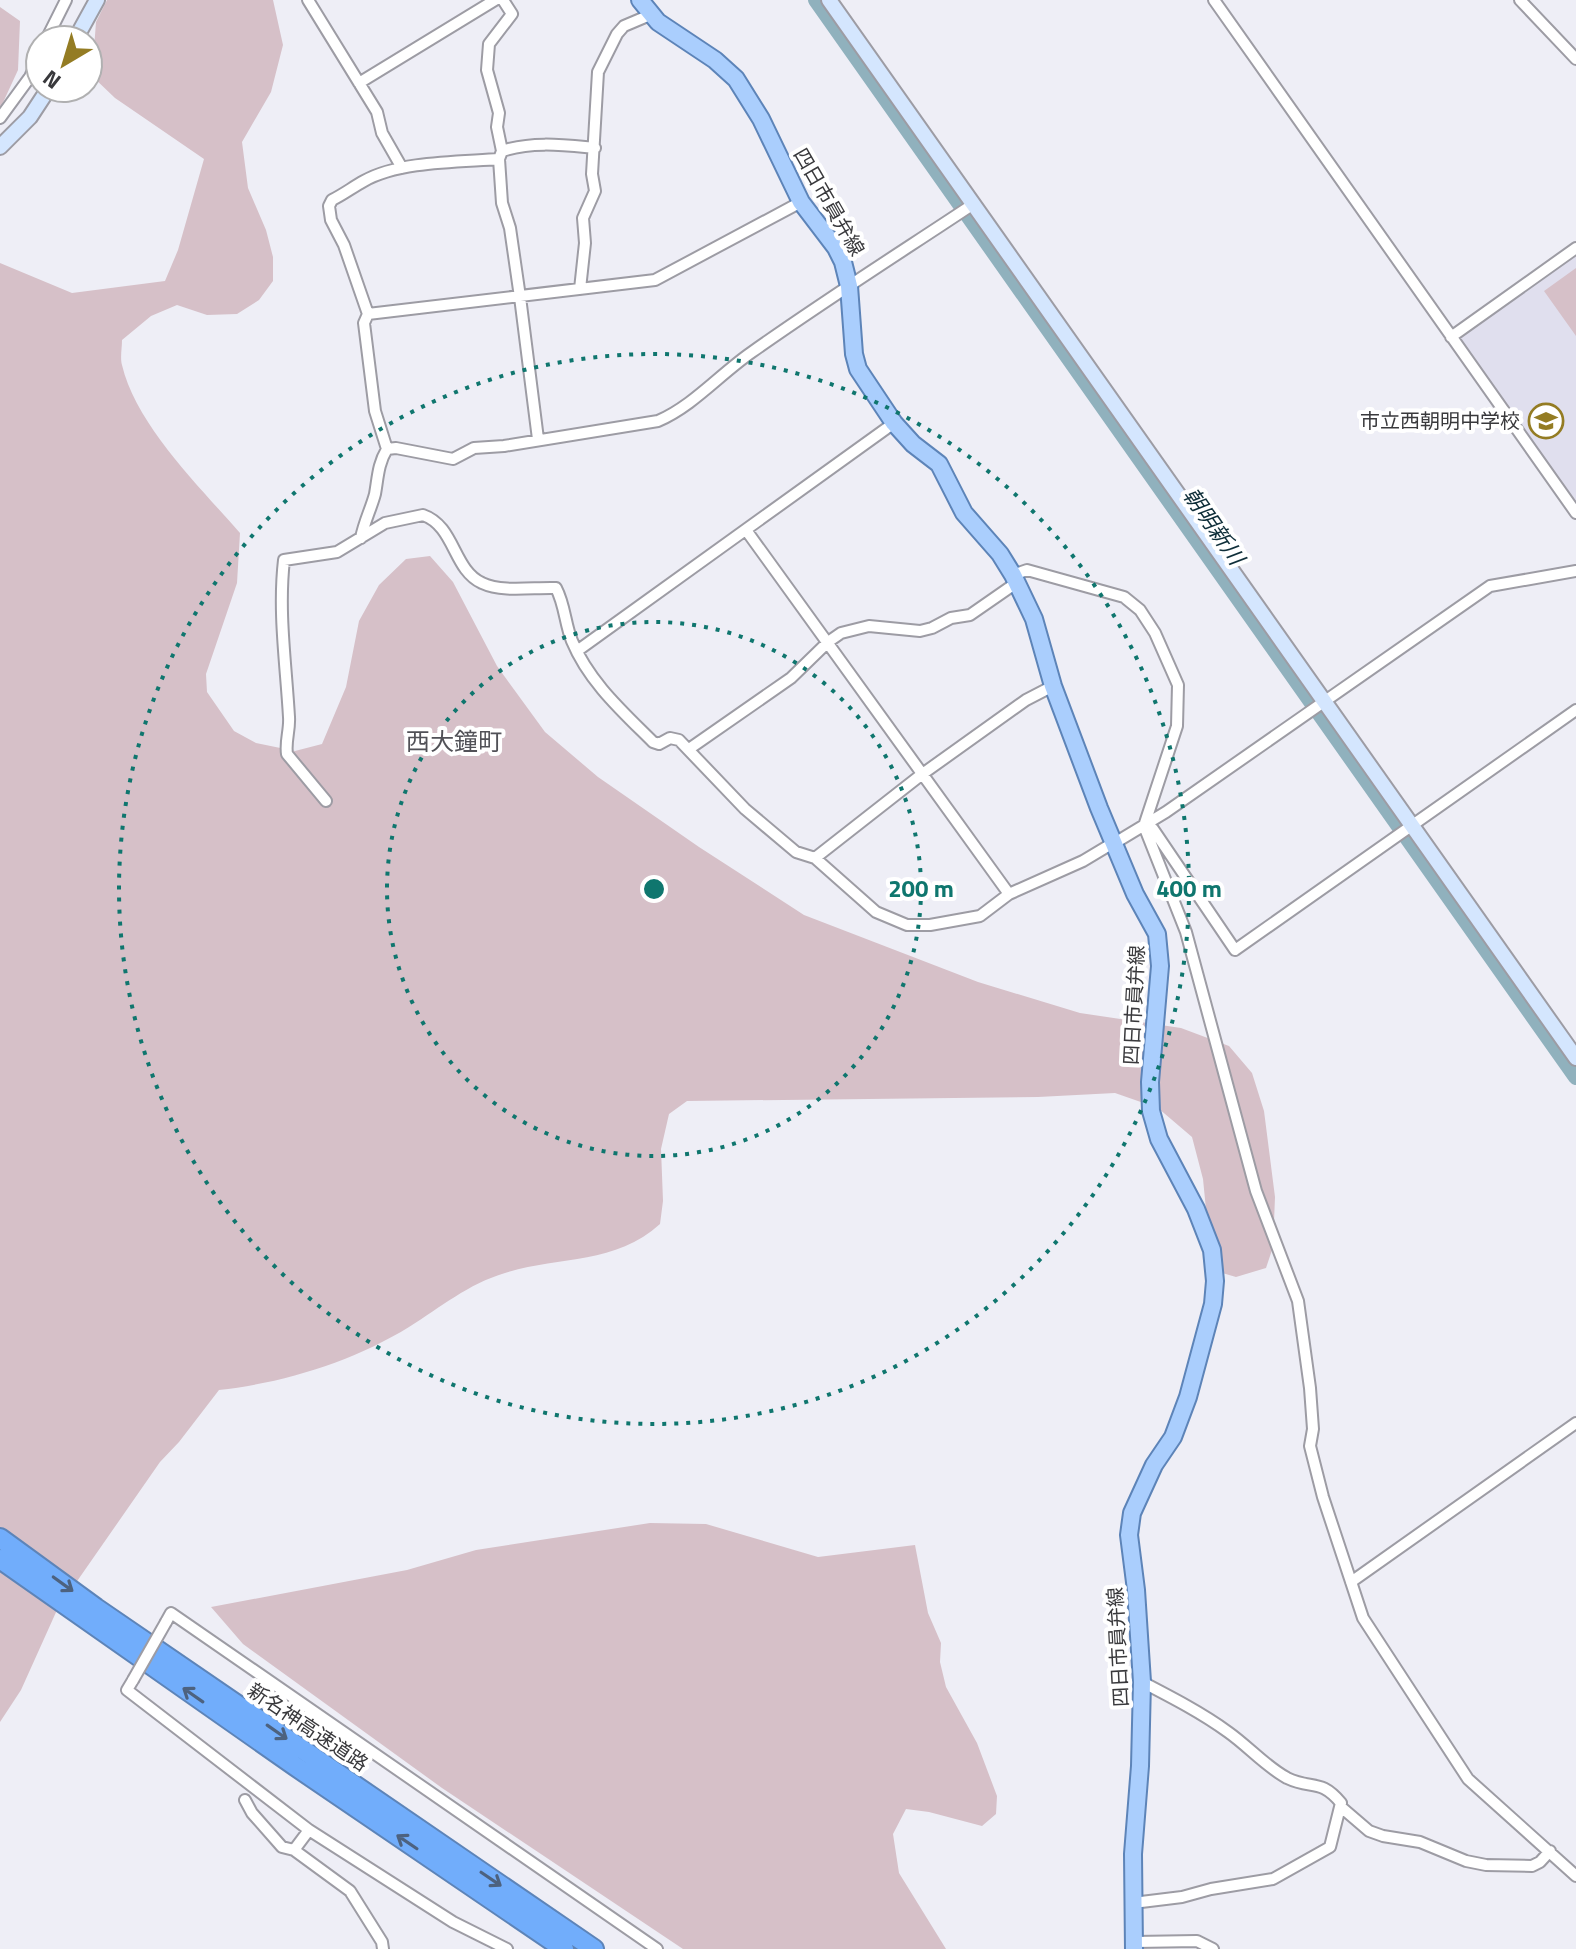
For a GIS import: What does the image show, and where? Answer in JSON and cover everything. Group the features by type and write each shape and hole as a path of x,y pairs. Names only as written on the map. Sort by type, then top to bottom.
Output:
{"highway":[{"name":"新名神高速道路","path":"0,1538 121,1625 594,1949"},
{"name":"新名神高速道路","path":"0,1559 295,1766 564,1949"}],"main road":[{"name":"四日市員弁線","path":"640,0 650,15 715,60 736,79 761,119 801,202 836,248 849,286 858,369 894,423 913,444 939,464 964,513 1000,554 1015,579 1034,619 1053,686 1099,808 1135,894 1157,934 1160,966 1150,1082 1151,1111 1159,1139 1196,1209 1212,1250 1215,1281 1213,1304 1188,1397 1173,1437 1154,1465 1132,1513 1129,1535 1139,1617 1142,1682 1134,1946"}],"street":[{"path":"54,24 66,0"},
{"path":"84,24 97,0"},
{"path":"308,0 377,112 382,133 402,168"},
{"path":"359,83 495,0"},
{"path":"503,0 512,14 498,30 487,55 487,70 499,113 497,127 502,203 510,228 538,439"},
{"path":"829,0 967,208 1062,327 1318,705 1576,1058"},
{"path":"1214,0 1576,513"},
{"path":"1520,0 1576,59"},
{"path":"580,289 585,243 583,218 595,191 592,174 598,72 624,26 650,15"},
{"path":"0,118 24,85"},
{"path":"0,147 39,104"},
{"path":"365,536 365,516 374,496 378,466 387,449 375,411 364,323 368,314 344,245 331,220 329,206 332,200 364,181 402,168 500,155 522,144 595,148"},
{"path":"368,314 655,280 801,202"},
{"path":"387,449 453,459 474,448 658,421 676,413 737,362 967,208"},
{"path":"1451,337 1576,248"},
{"path":"577,651 894,423"},
{"path":"326,801 287,754 285,744 289,722 280,594 284,560 337,552 385,523 423,515 440,525 468,574 481,583 495,587 556,588 577,651 610,701 653,742 659,744 670,738 679,740 745,809 796,852 815,858 876,912 907,925 972,919 1009,894 1083,861 1144,826 1490,586 1576,571"},
{"path":"746,530 1009,894"},
{"path":"689,749 791,678 841,633 869,626 920,631 932,628 951,618 970,615 1027,570 1124,597 1140,610 1155,633 1178,685 1177,726 1144,826 1186,932 1256,1191 1298,1301 1310,1388 1313,1429 1310,1446 1323,1497 1363,1618 1468,1779 1576,1876"},
{"path":"815,858 921,775 1026,700 1053,686"},
{"path":"1144,826 1153,829 1235,950 1576,710"},
{"path":"1099,808 1110,845"},
{"path":"1351,1582 1576,1423"},
{"path":"507,1949 453,1922 309,1830 127,1690 171,1613 657,1949"},
{"path":"1133,1903 1273,1879 1330,1847 1341,1807 1331,1791 1321,1785 1302,1784 1285,1777 1215,1722 1142,1682"},
{"path":"245,1800 282,1847 294,1850 350,1891 382,1942 383,1949"},
{"path":"1341,1807 1369,1831 1420,1842 1486,1865 1532,1866 1550,1851"},
{"path":"294,1850 309,1830"},
{"path":"1134,1946 1197,1941 1213,1949"}],"shaded area":[{"path":"107,0 273,0 283,45 271,92 242,142 248,188 266,230 273,257 273,281 259,300 237,314 207,315 177,305 151,316 122,340 122,365 129,388 141,410 171,454 240,533 237,583 206,674 207,692 234,731 256,743 295,751 322,744 346,687 359,621 379,585 406,559 430,556 453,582 497,666 545,732 598,777 804,915 978,982 1080,1013 1181,1028 1229,1046 1252,1073 1264,1111 1275,1197 1273,1247 1266,1268 1236,1277 1212,1270 1203,1179 1192,1137 1158,1108 1115,1093 1038,1097 687,1101 669,1114 661,1149 663,1201 660,1224 643,1237 605,1253 525,1268 492,1278 388,1339 318,1369 219,1390 160,1462 57,1610 21,1690 0,1722 0,263 72,293 165,281 178,250 204,159 104,87 104,24 96,22"},
{"path":"0,7 20,21 18,70 0,109"},
{"name":"市立西朝明中学校","path":"1576,254 1576,506 1457,336"},
{"path":"1576,268 1576,336 1544,291"},
{"path":"650,1523 706,1524 818,1557 915,1545 928,1613 941,1643 940,1662 946,1687 977,1743 997,1796 996,1814 982,1826 906,1809 893,1834 899,1873 946,1949 683,1949 442,1788 243,1644 211,1607 407,1570 476,1550"}],"waterway":[{"name":"朝明新川","path":"816,0 1576,1077"}],"place":[{"name":"市立西朝明中学校","path":"1546,421"}],"district":[{"name":"西大鐘町","path":"454,742"}]}
